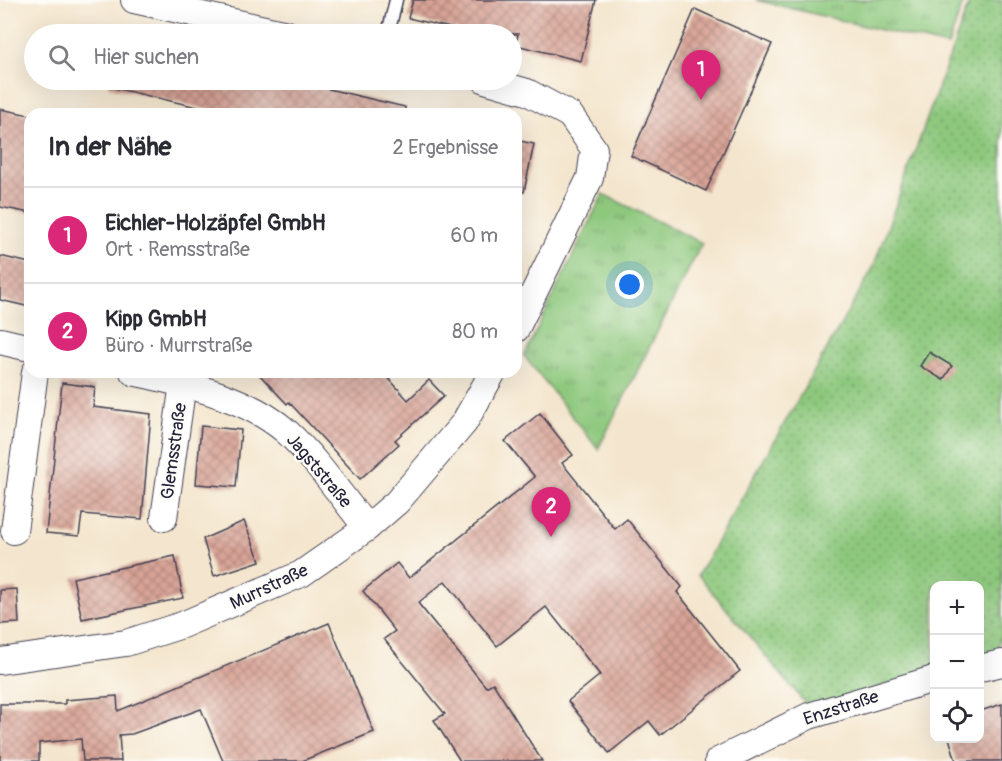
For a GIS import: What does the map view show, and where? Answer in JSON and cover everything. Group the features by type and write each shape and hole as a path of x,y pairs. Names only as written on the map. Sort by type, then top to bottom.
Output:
{"street":[{"path":"134,0 242,24"},
{"path":"520,90 570,115 594,148 590,178 522,310"},
{"path":"0,341 24,347"},
{"path":"14,531 34,378"},
{"name":"Jagststraße","path":"160,378 183,383 251,408 285,431 309,456 367,528"},
{"name":"Murrstraße","path":"0,661 126,643 182,625 301,574 367,528 397,502 431,465 464,423 490,378"},
{"name":"Glemsstraße","path":"164,518 183,383"},
{"path":"984,667 1002,663"},
{"name":"Enzstraße","path":"718,761 808,716 930,681"}],"lane":[{"path":"390,24 396,0"}],"green space":[{"path":"756,0 964,0 948,46"},
{"path":"970,0 1002,0 1002,634 996,653 984,657 984,581 930,581 930,672 809,708 698,575 873,268"},
{"path":"603,194 702,243 598,449 524,356"}],"building":[{"path":"413,0 596,0 581,61 522,46 522,24 433,24 408,18"},
{"path":"695,9 772,44 706,191 631,156"},
{"path":"122,90 333,90 405,107 405,108 202,108"},
{"path":"0,109 24,114 24,212 0,207"},
{"path":"522,141 534,144 524,192 522,192"},
{"path":"0,256 24,262 24,306 0,300"},
{"path":"929,352 952,366 943,380 920,366"},
{"path":"263,378 388,378 408,400 429,380 444,396 395,440 399,444 360,479 289,402 287,404"},
{"path":"62,383 95,387 93,407 151,414 142,519 82,514 79,536 46,533"},
{"path":"540,413 573,455 562,463 615,529 627,519 682,587 677,592 740,671 660,735 649,721 609,753 568,701 600,675 546,607 497,646 445,581 418,603 486,687 493,683 542,761 460,761 434,720 445,714 384,639 395,631 363,591 397,563 409,578 535,477 505,441"},
{"path":"201,426 241,430 236,487 196,484"},
{"path":"244,521 260,561 214,576 203,539"},
{"path":"175,556 183,598 82,619 73,578"},
{"path":"17,589 19,623 0,624 0,590"},
{"path":"329,623 374,732 302,761 223,761 201,709 132,734 119,735 121,761 83,761 81,739 39,743 39,761 0,761 0,704 65,704 65,700 117,696 118,711"},
{"path":"1002,704 1002,761 956,761 951,743 984,743 984,710"}],"place":[{"name":"Eichler-Holzäpfel GmbH","path":"701,100"},
{"name":"Kipp GmbH","path":"551,537"}]}
